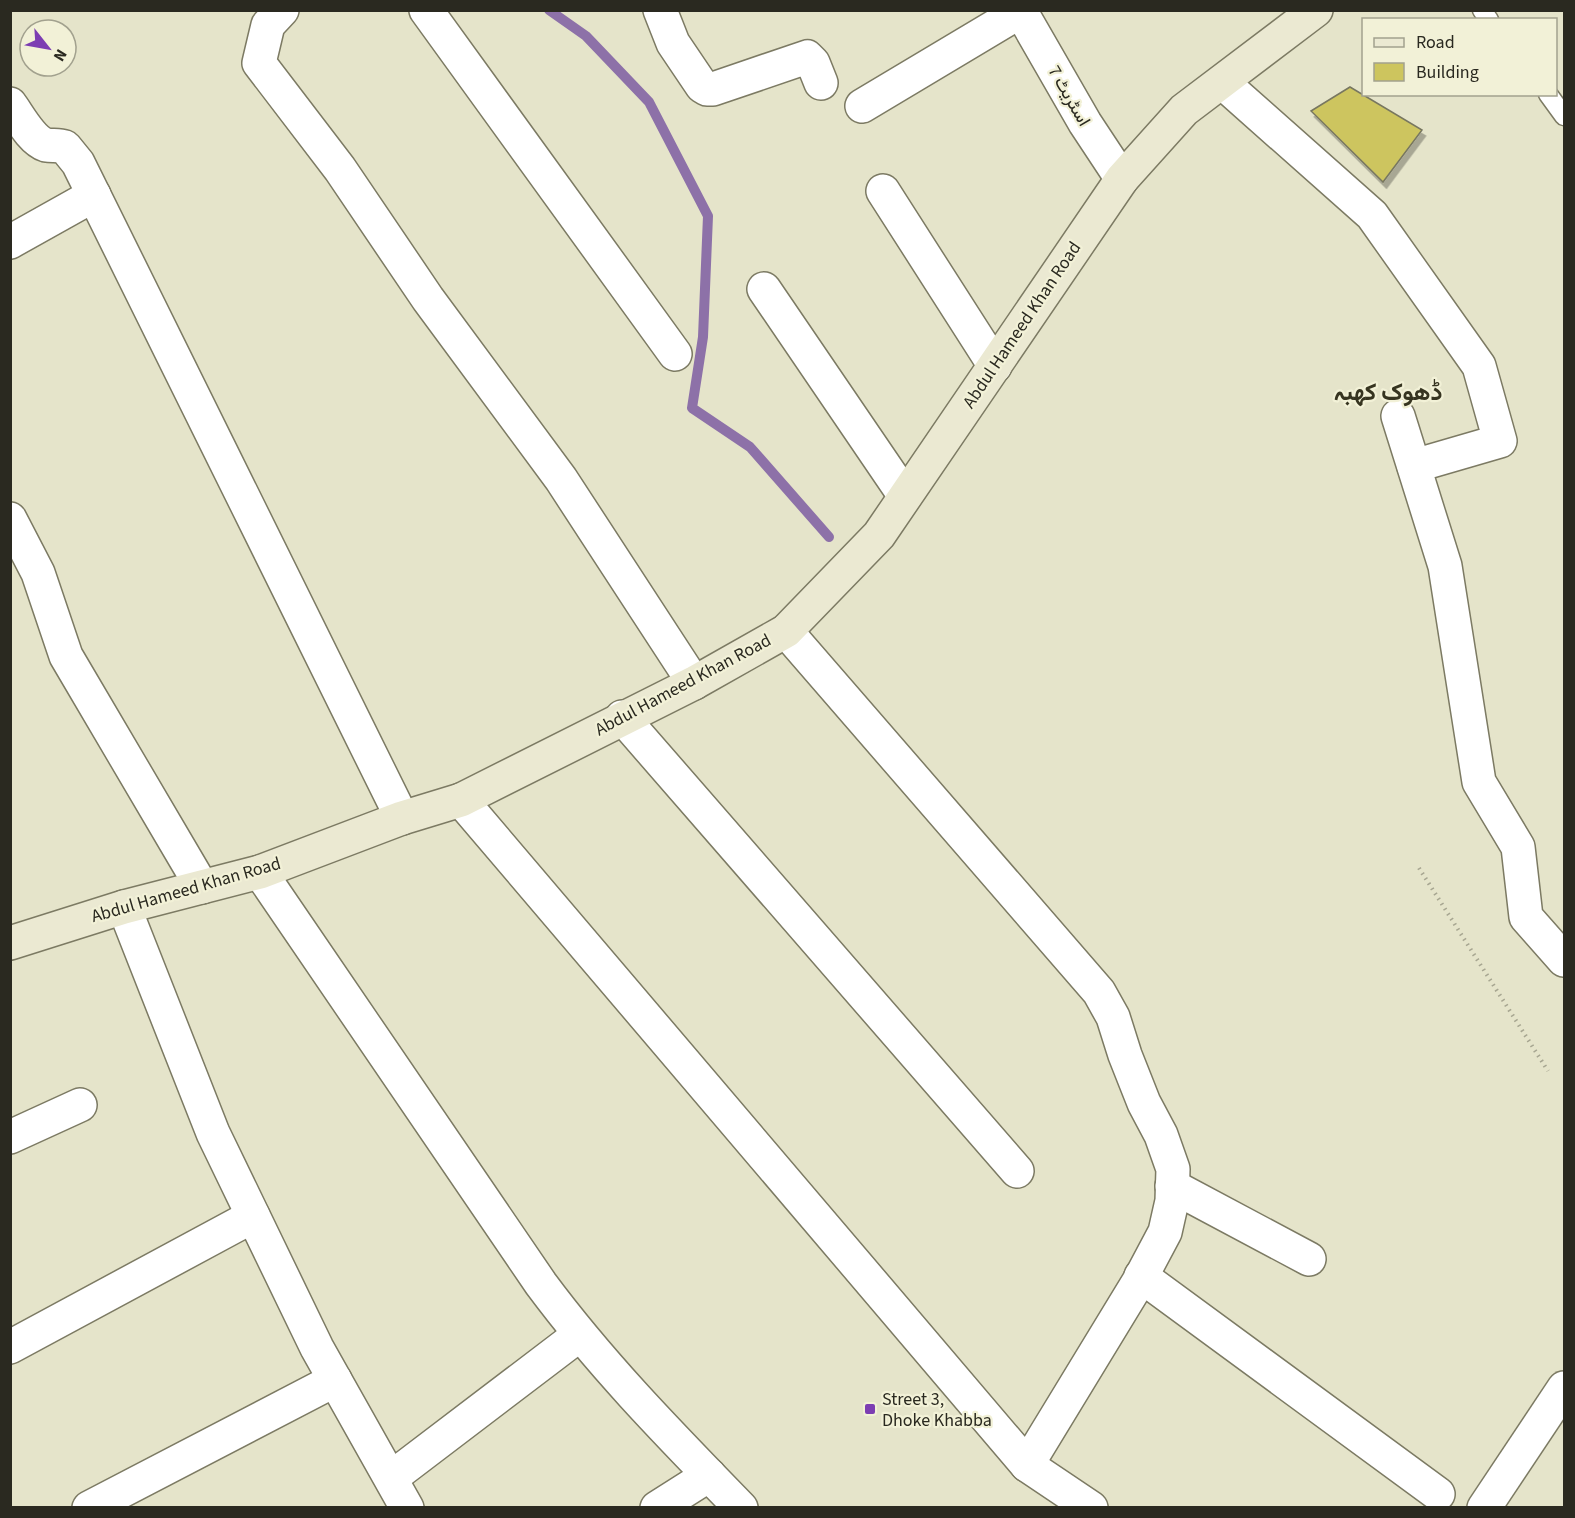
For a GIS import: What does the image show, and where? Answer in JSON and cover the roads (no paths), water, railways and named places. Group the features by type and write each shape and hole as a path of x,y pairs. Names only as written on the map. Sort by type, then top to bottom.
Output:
{"main road":[{"name":"Abdul Hameed Khan Road","path":"10,943 124,906 260,872 402,818 461,800 694,682 786,631 879,535 1122,179 1184,110 1317,10"}],"street":[{"path":"426,10 675,354"},
{"path":"660,10 673,43 702,86 707,89 713,89 807,57 813,63 821,83"},
{"path":"281,11 268,25 259,63 340,169 428,299 561,479 694,682"},
{"path":"862,106 1020,11"},
{"name":"اسٹریٹ 7","path":"1020,11 1085,123 1122,179"},
{"path":"1222,82 1372,214 1479,366 1500,441 1414,466"},
{"path":"10,104 41,142 48,146 65,147 72,153 402,818"},
{"path":"883,191 995,366"},
{"path":"10,242 94,195"},
{"path":"764,289 905,496"},
{"path":"1398,416 1445,566 1479,782 1518,847 1526,917 1564,960"},
{"path":"10,519 38,573 66,656 202,887"},
{"path":"786,631 1099,992 1113,1017 1125,1055 1144,1102 1161,1135 1173,1169 1172,1201 1165,1232 1027,1465"},
{"path":"622,717 1017,1171"},
{"path":"461,800 1027,1465 1091,1508"},
{"path":"260,872 541,1284 579,1335 665,1431 741,1508"},
{"path":"124,906 213,1133 316,1348 407,1508"},
{"path":"10,1137 80,1104"},
{"path":"1172,1186 1309,1259"},
{"path":"10,1347 253,1216"},
{"path":"1141,1276 1438,1494"},
{"path":"391,1478 579,1335"},
{"path":"89,1508 335,1380"},
{"path":"1484,1508 1564,1388"},
{"path":"657,1508 709,1474"}],"lane":[{"path":"1549,96 1564,116"}],"waterway":[{"path":"549,10 586,36 649,102 708,216 703,337 692,408 750,447 829,537"}],"place":[{"name":"Street 3, Dhoke Khabba","path":"870,1409"}],"district":[{"name":"ڈھوک کھبہ","path":"1388,392"}]}
